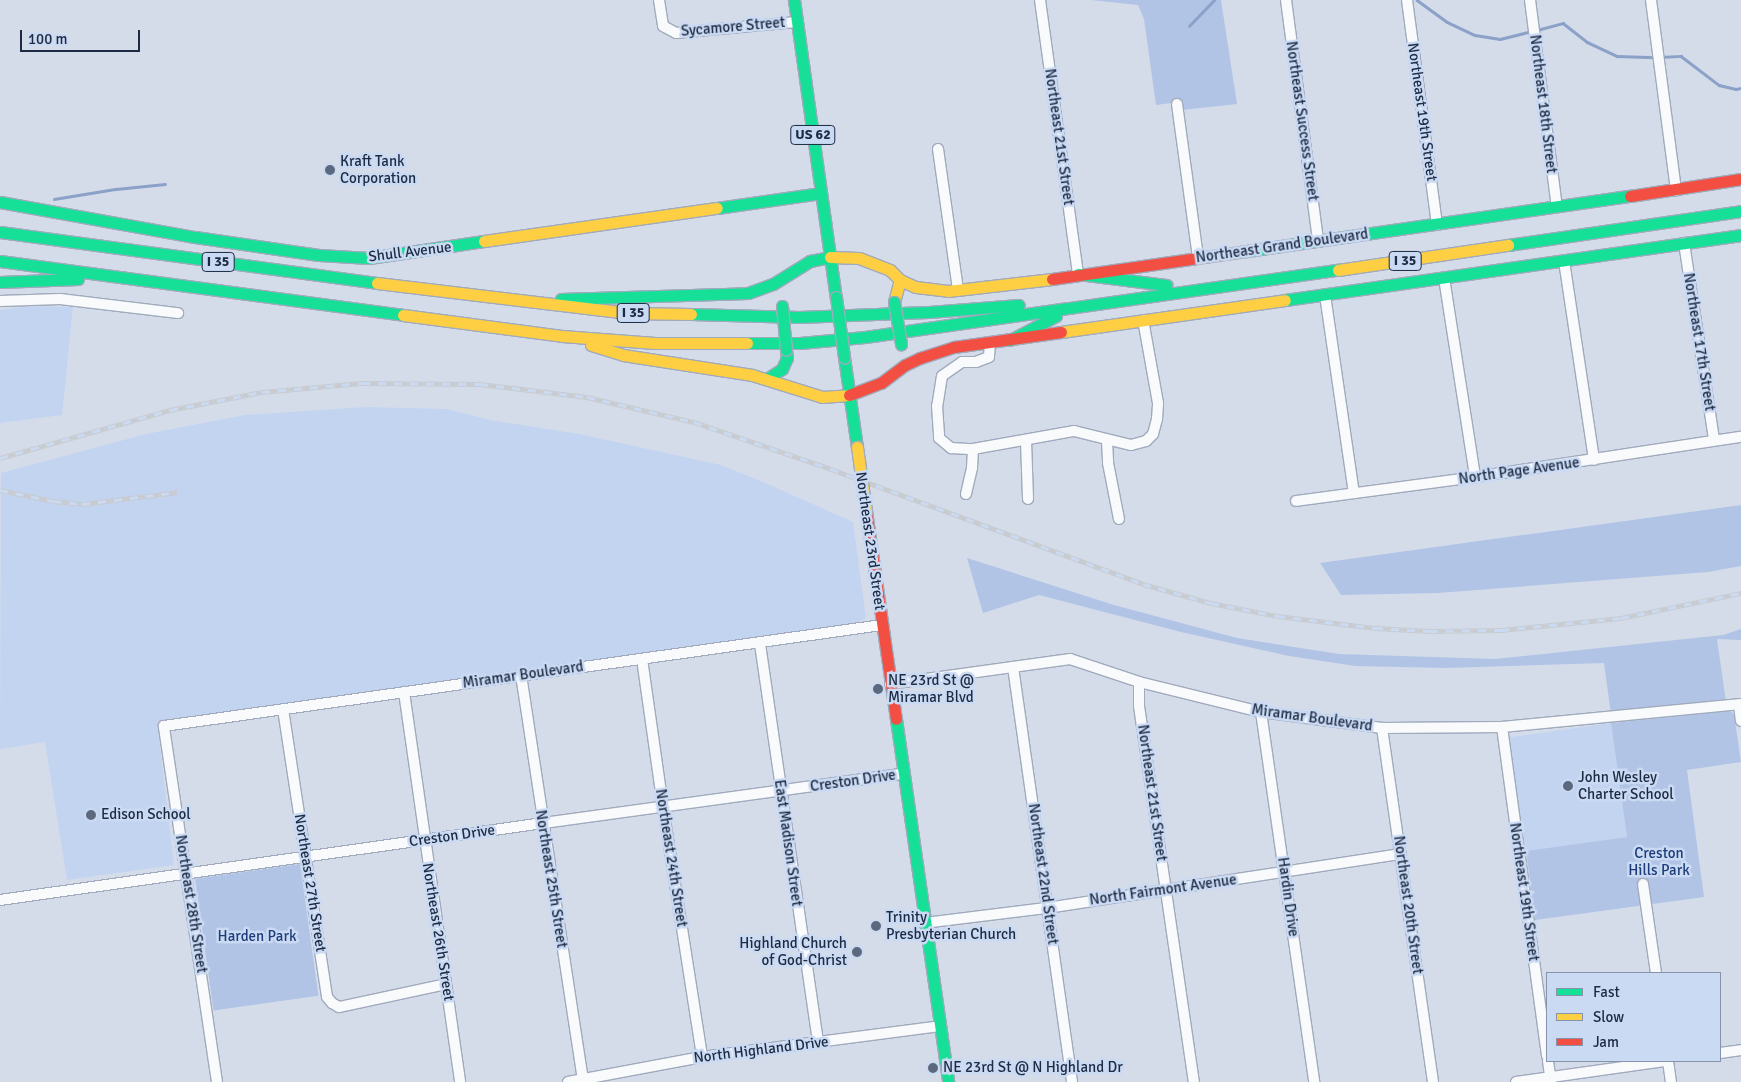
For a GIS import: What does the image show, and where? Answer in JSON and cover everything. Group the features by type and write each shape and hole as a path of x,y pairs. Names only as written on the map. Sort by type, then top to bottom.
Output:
{"main road":[{"name":"Northeast 23rd Street","path":"794,0 948,1082"},
{"name":"Northeast Grand Boulevard","path":"763,289 810,261 830,257 846,256 876,264 890,270 900,280 935,291 958,290 1437,225 1741,179"},
{"name":"Shull Avenue","path":"0,202 195,237 319,255 369,258 820,193"},
{"name":"I 35","path":"0,232 521,302 628,313 799,317 1001,306 1166,285 1741,201"},
{"name":"I 35","path":"0,261 562,336 655,343 800,343 865,337 1070,309 1741,211"},
{"path":"562,336 623,356 768,378 822,396 849,395 864,392 881,383 905,365 934,353 990,342 1741,235"},
{"path":"1078,274 1166,285"},
{"path":"0,282 118,277"},
{"path":"900,280 894,302 905,365"},
{"path":"521,302 579,297 748,293 763,289 776,290 780,294 782,306 787,358 782,369 768,378"},
{"path":"1010,340 1070,309"}],"street":[{"name":"Sycamore Street","path":"658,0 663,26 668,31 687,32 797,22"},
{"name":"Northeast 21st Street","path":"1040,0 1078,274"},
{"name":"Northeast Success Street","path":"1286,0 1318,241"},
{"name":"Northeast 19th Street","path":"1407,0 1437,225"},
{"name":"Northeast 18th Street","path":"1530,0 1557,207"},
{"path":"1651,0 1676,190"},
{"path":"1177,104 1198,257"},
{"path":"938,149 958,290"},
{"name":"Northeast 17th Street","path":"1684,244 1714,440"},
{"path":"1564,261 1594,460"},
{"path":"1444,278 1475,477"},
{"path":"1325,295 1354,493"},
{"path":"0,301 60,299 178,313"},
{"path":"990,342 989,357 976,362 962,362 952,367 942,376 938,406 940,438 951,448 973,449 1026,441 1057,433 1074,432 1131,445 1146,441 1153,434 1158,402 1143,320"},
{"name":"North Page Avenue","path":"1296,500 1475,477 1741,437"},
{"path":"1026,441 1028,499"},
{"path":"1107,441 1108,462 1119,518"},
{"path":"966,494 972,468 973,449"},
{"name":"Miramar Boulevard","path":"164,726 760,644 882,625"},
{"name":"East Madison Street","path":"760,644 818,1043"},
{"name":"Northeast 24th Street","path":"642,659 662,807 702,1057"},
{"name":"Miramar Boulevard","path":"890,684 1070,659 1139,682 1261,712 1382,728 1502,727 1740,705"},
{"name":"Northeast 22nd Street","path":"1013,666 1072,1082"},
{"name":"Northeast 25th Street","path":"521,676 583,1080"},
{"name":"Northeast 21st Street","path":"1139,682 1140,706 1194,1082"},
{"name":"Northeast 26th Street","path":"404,692 460,1082"},
{"path":"1740,705 1741,721"},
{"name":"Northeast 27th Street","path":"283,709 327,997 339,1007 446,984"},
{"name":"Hardin Drive","path":"1261,712 1314,1082"},
{"name":"Northeast 28th Street","path":"164,726 217,1082"},
{"name":"Northeast 19th Street","path":"1502,727 1546,1049"},
{"name":"Northeast 20th Street","path":"1382,728 1433,1082"},
{"name":"Creston Drive","path":"0,900 903,774"},
{"name":"North Fairmont Avenue","path":"924,923 1047,908 1401,854"},
{"path":"1643,884 1656,972"},
{"name":"North Highland Drive","path":"568,1082 702,1057 940,1026"},
{"path":"1721,1053 1741,1050"},
{"path":"1548,1062 1550,1080"},
{"path":"1516,1082 1550,1080 1661,1062"},
{"path":"1667,1062 1671,1082"}],"shaded area":[{"path":"28,306 73,307 62,415 0,423 0,310"},
{"path":"366,407 447,409 490,420 579,434 721,465 763,482 853,522 866,618 855,624 157,721 174,865 67,880 45,742 0,749 1,473 146,434 245,415"},
{"name":"John Wesley Charter School","path":"1611,723 1627,837 1525,851 1509,737"}],"green space":[{"path":"1091,0 1221,0 1237,104 1182,110 1171,103 1156,105 1144,19 1138,5"},
{"path":"1741,505 1741,566 1708,572 1438,593 1341,595 1320,563"},
{"path":"967,558 1114,605 1237,638 1339,654 1495,659 1723,635 1741,629 1741,640 1717,639 1726,702 1611,714 1604,663 1445,668 1355,666 1289,656 1181,632 1039,595 983,613"},
{"name":"Creston Hills Park","path":"1730,711 1734,714 1741,762 1687,770 1704,897 1535,920 1526,851 1627,837 1611,723"},
{"name":"Harden Park","path":"300,864 319,996 214,1010 195,879"}],"waterway":[{"path":"1189,26 1214,0"},
{"path":"1417,0 1447,22 1475,35 1500,39 1531,31"},
{"path":"1537,30 1563,23 1587,42 1617,56 1655,57"},
{"path":"1660,57 1681,56 1719,85 1736,89 1741,88"},
{"path":"54,199 116,189 165,184"}],"railway":[{"path":"0,458 170,410 262,392 362,383 480,384 587,397 694,422 831,469 1143,584 1211,603 1277,616 1375,628 1430,631 1501,630 1621,618 1741,593"},
{"path":"0,490 53,501 82,504 178,492"}],"traffic: fast":[{"path":"794,0 836,297"},
{"path":"717,208 821,193"},
{"path":"1240,252 1630,196"},
{"path":"0,202 195,237 319,255 369,258 484,241"},
{"path":"1508,245 1741,211"},
{"path":"0,232 377,283"},
{"path":"1285,300 1741,235"},
{"path":"561,299 748,293 773,284 810,261 830,257"},
{"path":"0,261 403,315"},
{"path":"747,343 800,343 865,337 1338,270"},
{"path":"1078,274 1166,285"},
{"path":"0,282 78,279"},
{"path":"836,297 844,357"},
{"path":"894,302 901,344"},
{"path":"691,314 799,317 929,312 1019,305"},
{"path":"782,306 786,350"},
{"path":"1010,340 1056,316"},
{"path":"768,378 782,369 787,358 786,350"},
{"path":"844,357 857,447"},
{"path":"896,719 948,1082"}],"traffic: slow":[{"path":"484,241 717,208"},
{"path":"1338,270 1508,245"},
{"path":"830,257 859,258 890,270 900,280 916,287 948,291 1052,279"},
{"path":"894,302 900,280"},
{"path":"377,283 628,313 691,314"},
{"path":"1061,332 1285,300"},
{"path":"403,315 562,336 655,343 747,343"},
{"path":"591,345 623,355 752,375 822,397 849,395"},
{"path":"857,447 866,511"}],"traffic: jam":[{"path":"1630,196 1741,179"},
{"path":"1052,279 1240,252"},
{"path":"849,395 881,383 905,365 920,358 954,347 1061,332"},
{"path":"866,511 896,719"}],"place":[{"name":"Kraft Tank Corporation","path":"330,170"},
{"name":"NE 23rd St @ Miramar Blvd","path":"878,689"},
{"name":"John Wesley Charter School","path":"1568,786"},
{"name":"Edison School","path":"91,815"},
{"name":"Trinity Presbyterian Church","path":"876,926"},
{"name":"Highland Church of God-Christ","path":"857,952"},
{"name":"NE 23rd St @ N Highland Dr","path":"933,1068"}]}
